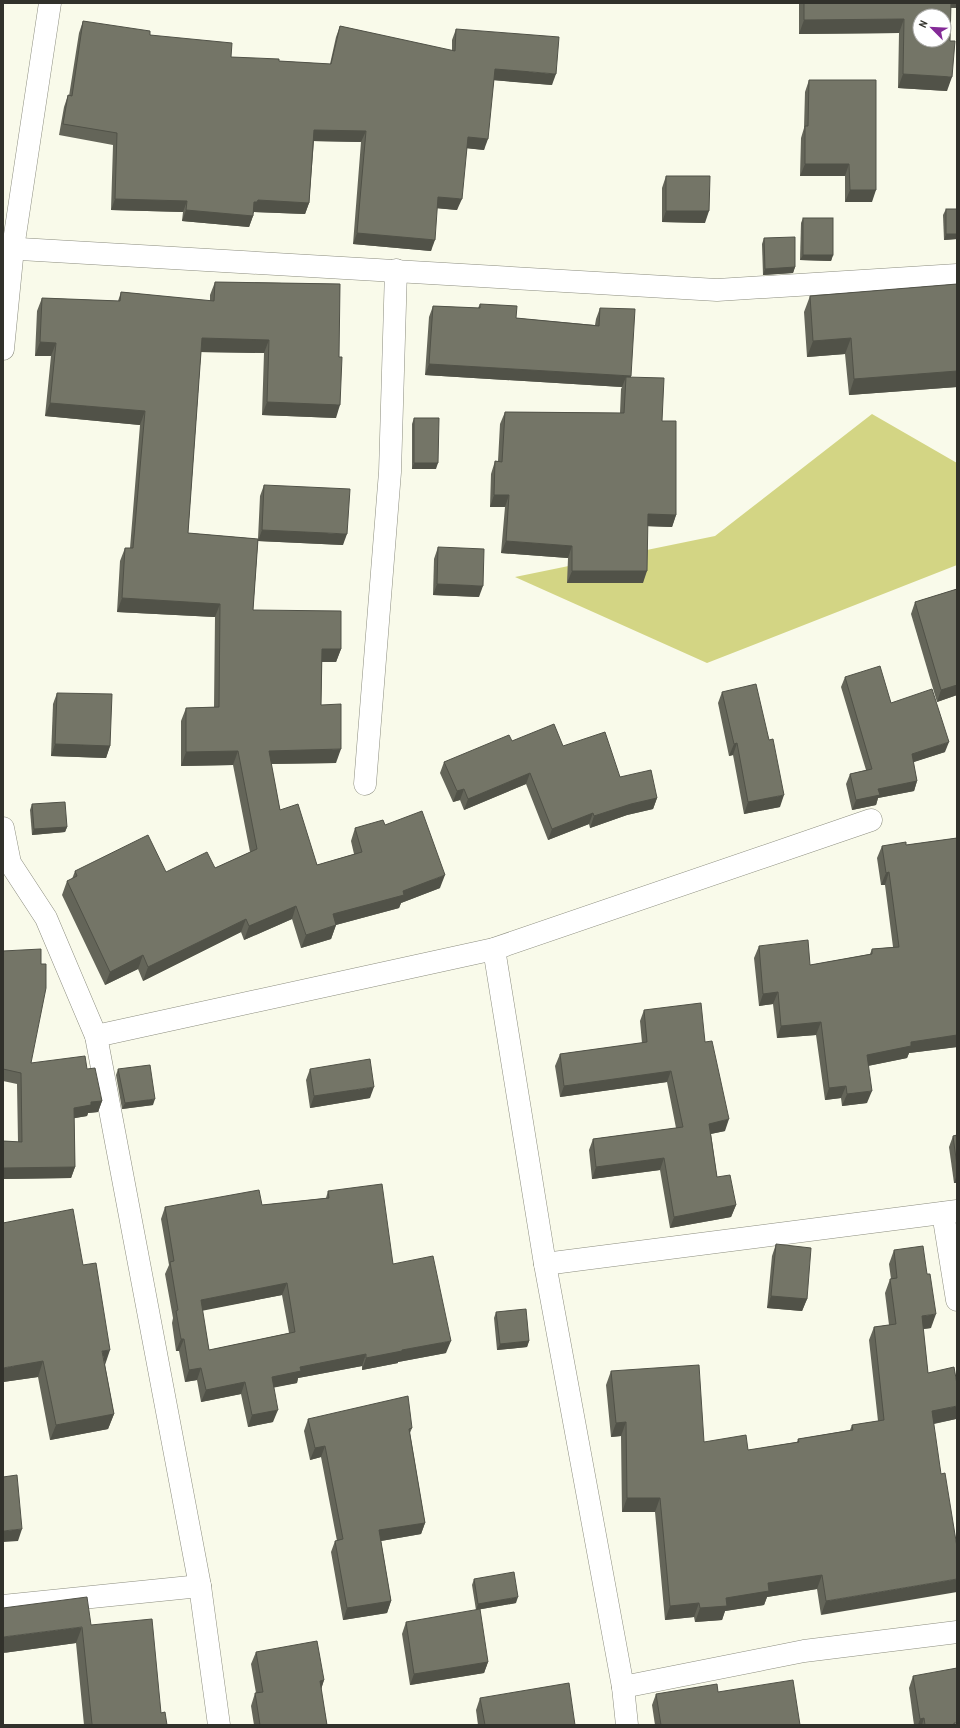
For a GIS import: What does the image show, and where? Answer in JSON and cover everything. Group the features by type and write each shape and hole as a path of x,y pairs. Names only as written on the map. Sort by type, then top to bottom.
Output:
{"street":[{"path":"3,349 8,248 50,3"},
{"path":"8,248 718,290 957,275"},
{"path":"365,784 390,472 396,270"},
{"path":"96,1036 494,949 872,820"},
{"path":"3,828 10,863 46,918 96,1036 200,1586 219,1725"},
{"path":"494,949 544,1264 624,1687 627,1725"},
{"path":"544,1264 950,1212 957,1300"},
{"path":"3,1606 200,1586"},
{"path":"624,1687 804,1650 957,1632"}],"green space":[{"path":"872,414 957,463 957,565 707,663 515,577 715,536"}],"building":[{"path":"804,3 951,3 951,8 912,8 912,48 952,48 952,41 955,41 952,77 903,74 904,19 804,20"},
{"path":"83,21 150,31 150,35 232,43 231,57 279,59 279,61 331,64 340,26 455,51 456,29 559,37 556,74 495,69 488,139 468,137 462,199 438,197 435,240 357,233 366,131 314,130 309,203 258,200 257,202 254,202 253,216 186,210 187,201 115,199 117,133 63,124 68,95 72,96"},
{"path":"809,80 876,80 876,190 850,190 849,164 805,164 805,126 808,126"},
{"path":"666,176 710,176 709,211 666,211"},
{"path":"946,209 957,209 957,234 946,234"},
{"path":"803,218 833,218 833,255 803,255"},
{"path":"795,237 795,267 765,269 764,238"},
{"path":"215,282 340,284 339,357 342,357 340,405 267,402 269,340 202,338 188,533 258,539 253,610 341,611 341,649 322,649 321,705 341,704 341,749 269,751 280,810 298,804 317,865 362,852 355,828 383,820 385,825 422,811 445,875 403,891 404,895 333,914 336,925 306,935 296,906 249,926 246,919 148,967 143,955 110,972 67,881 77,876 75,871 148,835 166,872 207,852 215,868 257,849 238,751 186,752 186,708 219,707 220,604 122,598 125,548 133,548 145,411 50,403 56,343 40,342 42,298 120,301 121,292 214,301"},
{"path":"957,284 957,371 854,379 851,338 813,341 810,296"},
{"path":"480,304 517,306 516,318 599,326 600,308 635,309 631,376 429,364 433,306 480,308"},
{"path":"626,377 664,378 662,421 676,421 676,515 648,514 647,571 572,571 572,546 506,541 509,495 494,495 495,461 502,462 505,412 624,413"},
{"path":"414,418 439,418 438,463 414,463"},
{"path":"264,485 350,489 347,534 262,530"},
{"path":"438,547 484,549 483,586 437,584"},
{"path":"957,589 957,685 941,690 915,602"},
{"path":"880,666 891,703 932,689 949,742 912,754 917,781 878,789 880,795 856,800 850,774 872,769 845,677"},
{"path":"756,684 769,740 773,739 784,795 748,802 737,743 734,744 722,692"},
{"path":"57,693 112,694 110,746 55,744"},
{"path":"554,724 563,746 605,732 620,777 651,770 657,798 631,804 594,816 593,813 552,829 530,773 468,799 464,789 457,791 444,762 509,735 512,741"},
{"path":"65,802 67,827 34,829 32,804"},
{"path":"957,838 957,1035 911,1042 911,1046 867,1055 872,1091 847,1094 846,1086 829,1088 821,1022 781,1026 778,992 763,994 759,946 808,940 810,965 872,954 872,949 899,947 889,872 886,873 882,846 906,842 906,845"},
{"path":"41,949 41,964 46,964 46,988 31,1063 85,1056 87,1069 95,1068 102,1101 91,1102 91,1105 74,1108 75,1167 3,1168 3,1141 22,1142 21,1073 3,1069 3,951"},
{"path":"701,1003 705,1042 712,1041 729,1119 709,1124 717,1177 730,1175 736,1205 674,1217 664,1158 596,1167 593,1139 683,1127 671,1071 564,1086 560,1054 647,1042 644,1010"},
{"path":"370,1059 374,1087 314,1096 310,1069"},
{"path":"150,1065 155,1099 125,1103 118,1069"},
{"path":"957,1135 957,1166 953,1136"},
{"path":"382,1184 393,1264 433,1256 451,1341 366,1358 366,1354 300,1367 301,1371 272,1377 278,1410 252,1415 245,1382 206,1390 201,1368 189,1370 184,1339 181,1339 176,1311 178,1310 170,1262 174,1261 165,1207 259,1190 262,1205 329,1198 328,1191","holes":["287,1283 295,1332 209,1350 201,1300"]},
{"path":"73,1209 83,1265 96,1263 110,1350 102,1351 114,1414 56,1425 43,1361 3,1368 3,1223"},
{"path":"776,1244 811,1248 807,1299 771,1296"},
{"path":"923,1246 927,1274 930,1274 936,1314 922,1316 928,1373 954,1367 957,1384 957,1406 932,1411 941,1474 945,1473 957,1547 957,1579 826,1601 822,1575 768,1583 769,1591 726,1598 727,1606 700,1608 699,1603 670,1606 660,1498 627,1498 626,1422 616,1423 611,1371 699,1365 704,1442 746,1435 748,1450 799,1442 798,1439 853,1430 852,1425 884,1420 874,1327 896,1324 890,1279 897,1278 894,1250"},
{"path":"526,1309 529,1341 500,1344 496,1312"},
{"path":"408,1396 412,1428 409,1429 425,1523 379,1530 391,1601 347,1608 335,1541 343,1539 325,1446 315,1448 308,1419"},
{"path":"17,1475 22,1529 3,1531 3,1477"},
{"path":"514,1572 518,1597 478,1604 474,1579"},
{"path":"87,1597 91,1625 152,1619 161,1713 165,1712 167,1725 86,1725 92,1724 82,1627 3,1637 3,1608"},
{"path":"480,1609 488,1662 414,1674 406,1622"},
{"path":"317,1641 324,1680 320,1681 327,1725 260,1725 255,1693 263,1692 256,1652"},
{"path":"957,1668 957,1723 954,1723 954,1725 925,1725 924,1718 920,1719 913,1676"},
{"path":"793,1680 800,1725 661,1725 656,1694 717,1684 718,1692"},
{"path":"569,1683 575,1725 485,1725 480,1698"}]}
